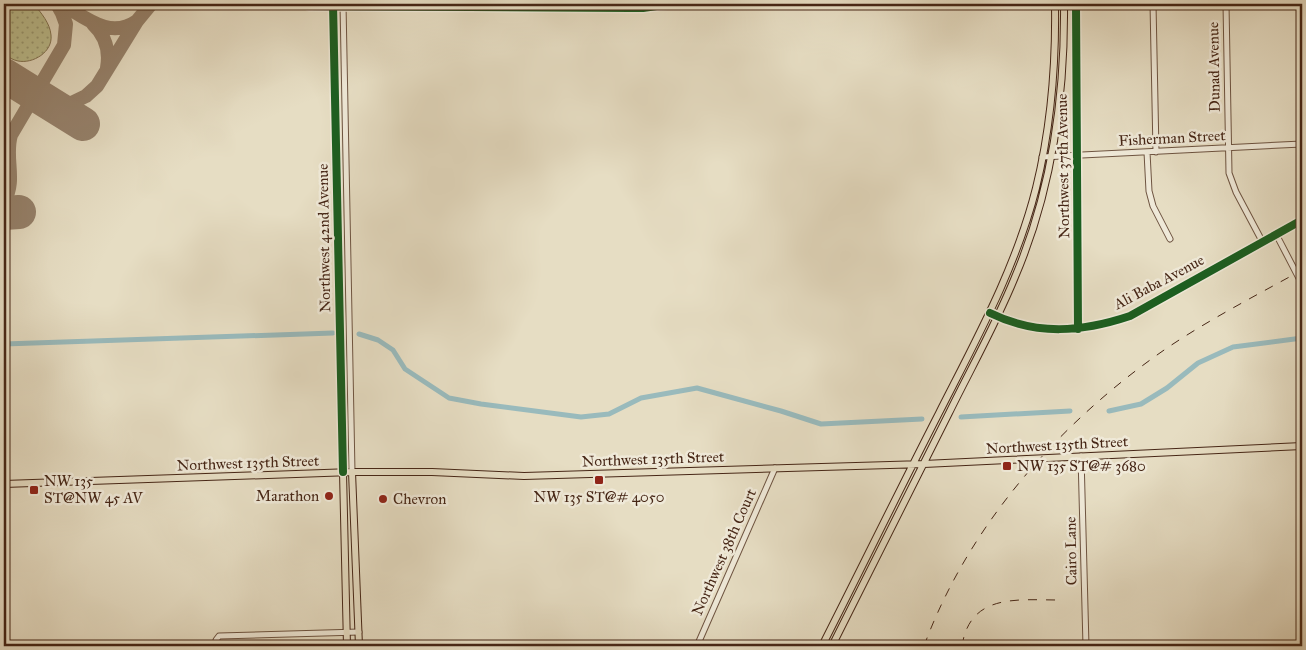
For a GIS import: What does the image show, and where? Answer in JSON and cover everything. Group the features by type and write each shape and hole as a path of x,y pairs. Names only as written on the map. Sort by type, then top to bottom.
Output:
{"main road":[{"path":"822,646 990,313 1019,244 1036,188 1053,88 1055,4"},
{"path":"832,646 998,317 1029,242 1040,207 1052,156 1062,89 1064,4"},
{"name":"Northwest 135th Street","path":"4,484 343,472 432,472 524,476 924,464 1302,446"},
{"name":"Northwest 42nd Avenue","path":"343,472 347,646"},
{"name":"Northwest 42nd Avenue","path":"352,472 359,646"}],"street":[{"path":"309,6 429,5 642,8 670,4"},
{"name":"Northwest 37th Avenue","path":"1076,4 1078,329"},
{"path":"1153,4 1156,152"},
{"name":"Dunad Avenue","path":"1226,4 1229,173 1236,192 1262,241"},
{"name":"Northwest 42nd Avenue","path":"333,5 343,472"},
{"name":"Northwest 42nd Avenue","path":"343,5 352,472"},
{"name":"Fisherman Street","path":"1042,157 1302,144"},
{"path":"1148,152 1149,190 1153,206 1170,239"},
{"path":"336,163 346,163"},
{"name":"Ali Baba Avenue","path":"990,313 1022,324 1057,329 1078,329 1103,325 1130,316 1302,220"},
{"path":"1276,234 1302,284"},
{"path":"340,323 349,323"},
{"name":"Cairo Lane","path":"1081,456 1086,646"},
{"name":"Northwest 38th Court","path":"697,646 774,468"},
{"path":"216,646 216,640 220,636 359,632"}],"green space":[{"path":"4,4 34,4 47,22 51,41 49,47 41,56 30,61 18,61 4,54"}],"waterway":[{"path":"4,344 333,333"},
{"path":"359,334 378,340 393,350 405,369 449,398 481,404 581,417 609,414 641,398 697,388 821,424 922,419"},
{"path":"1109,411 1141,404 1167,388 1198,363 1233,347 1302,338"},
{"path":"961,417 1070,411"}],"taxiway":[{"path":"4,202 10,185 9,144 11,135 64,45 66,24 57,4"},
{"path":"62,4 89,21 108,28 127,26 137,21"},
{"path":"59,109 86,96 97,86 137,21 151,4"},
{"path":"93,24 101,33 106,44 107,68"}],"runway":[{"path":"4,75 83,124"},
{"path":"4,213 19,212"}],"railway":[{"path":"924,646 943,601 966,558 993,517 1055,442 1091,408 1167,348 1217,317 1302,270"},
{"path":"962,646 967,629 975,616 985,608 998,603 1012,601 1059,600"}],"cycle path":[{"path":"333,4 343,472"},
{"path":"309,6 643,8 670,4"},
{"path":"1076,4 1078,329"},
{"path":"990,313 1025,325 1060,329 1094,326 1130,316 1302,220"}],"place":[{"name":"NW 135 ST@# 3680","path":"1007,466"},
{"name":"NW 135 ST@# 4050","path":"599,480"},
{"name":"NW 135 ST@NW 45 AV","path":"34,490"},
{"name":"Marathon","path":"329,496"},
{"name":"Chevron","path":"383,499"}]}
